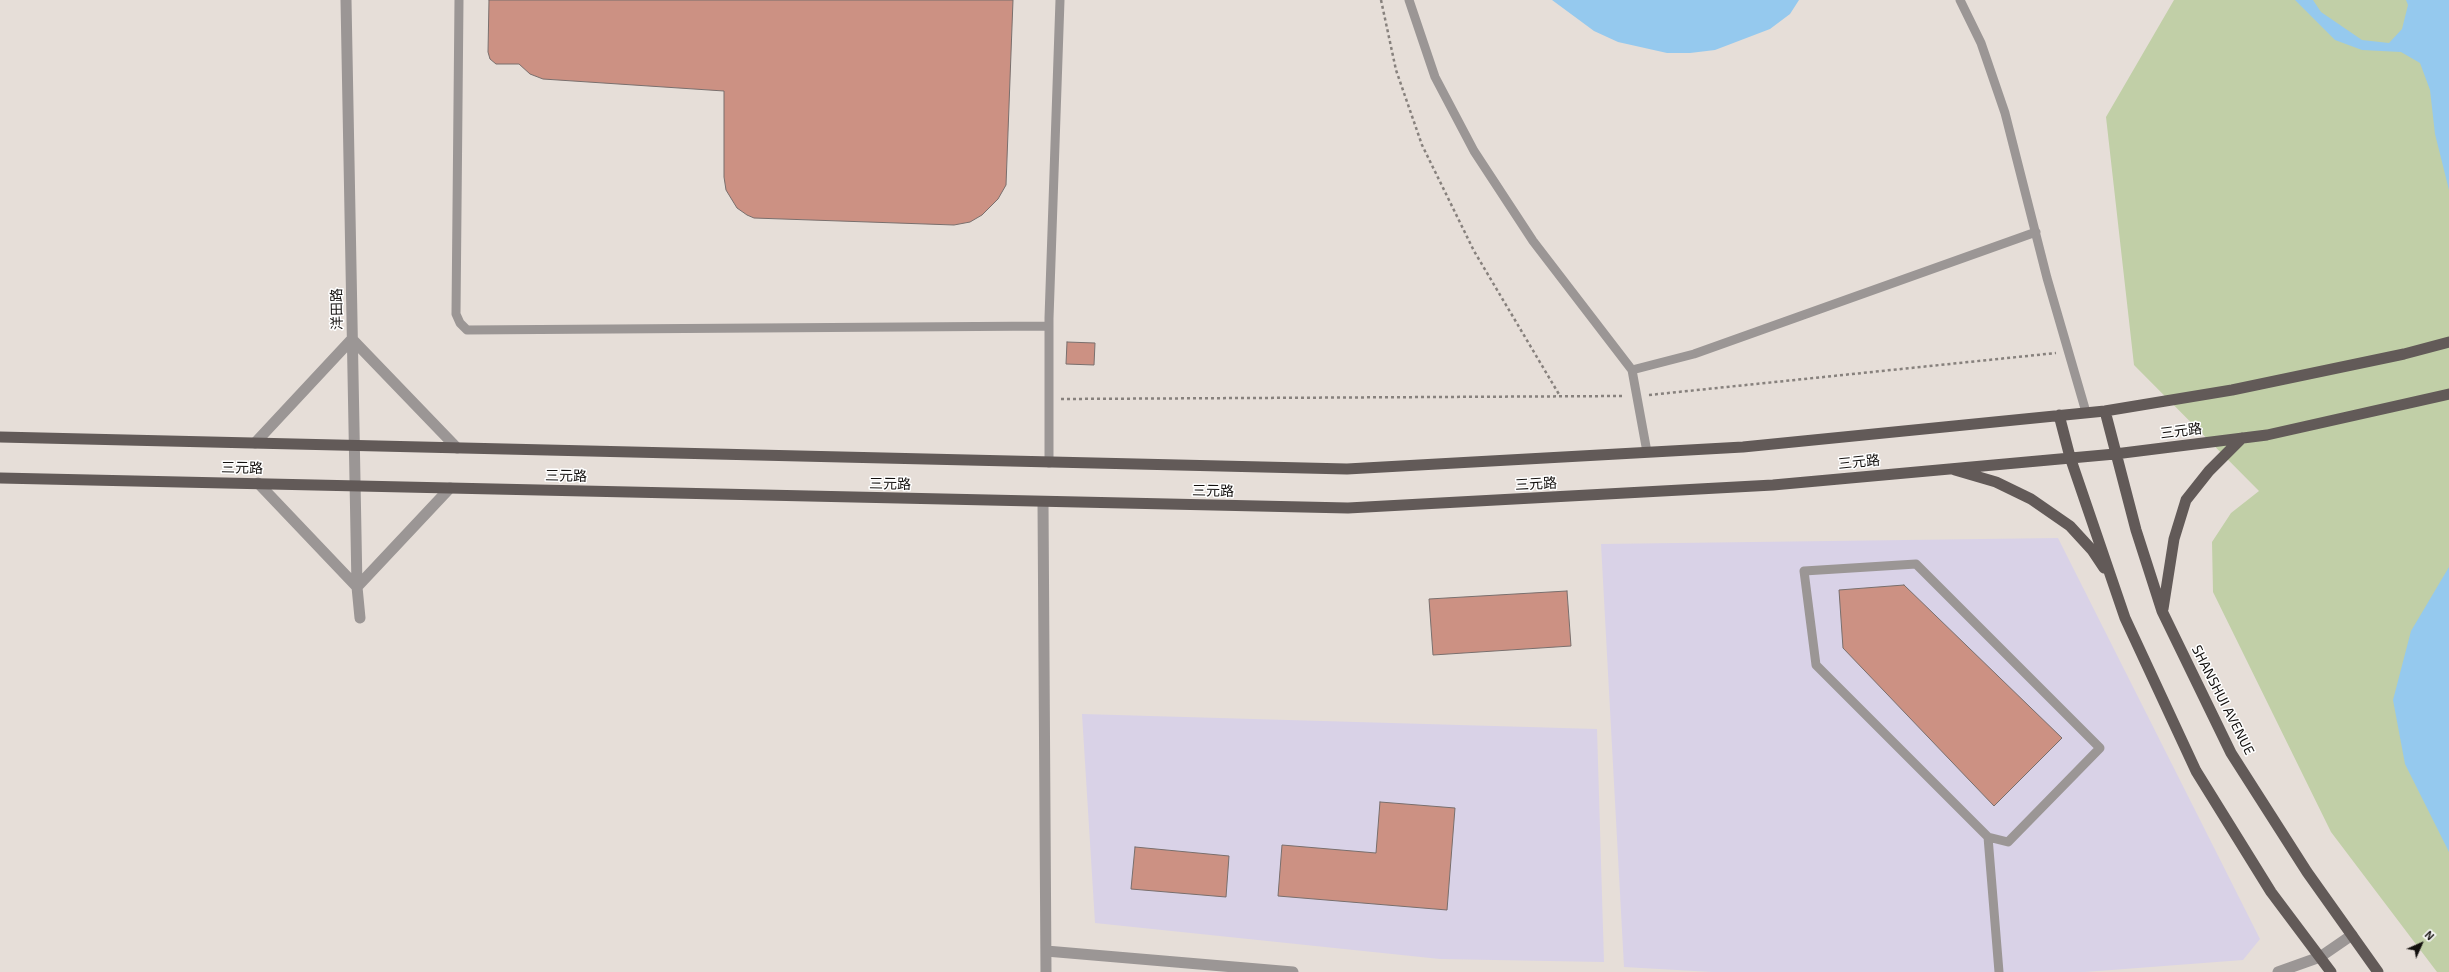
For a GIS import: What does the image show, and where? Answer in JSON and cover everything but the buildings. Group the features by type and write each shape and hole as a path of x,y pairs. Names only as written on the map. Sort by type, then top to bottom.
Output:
{"main road":[{"name":"三元路","path":"0,437 1347,469 1743,447 2105,411 2232,390 2404,354 2449,342"},
{"name":"三元路","path":"0,478 1348,508 1773,485 2115,454 2267,435 2420,402 2449,394"},
{"name":"SHANSHUI AVENUE","path":"2105,411 2115,454 2162,611 2231,753 2307,872 2378,972"},
{"path":"2059,415 2070,457 2125,618 2196,771 2271,892 2331,972"},
{"path":"2162,611 2174,539 2186,500 2209,471 2242,438"},
{"path":"1949,468 1996,482 2031,499 2070,526 2092,550 2114,584"}],"street":[{"name":"洋田路","path":"346,0 357,587 360,618"},
{"path":"255,443 352,340 457,448"},
{"path":"258,483 357,587 450,488"},
{"path":"1043,502 1046,972"},
{"path":"2278,972 2320,957 2352,935"},
{"path":"1046,950 1294,972"}],"lane":[{"path":"459,0 456,314 461,325 467,330 1049,326"},
{"path":"1049,463 1049,326 1060,0"},
{"path":"1409,0 1435,77 1474,151 1533,241 1632,370 1647,452"},
{"path":"1960,0 1981,43 2005,113 2068,352 2086,412"},
{"path":"1632,370 1694,354 2036,232"},
{"path":"1988,837 2008,842 2100,748 1916,564 1804,571 1816,665 1988,837 1999,972"}],"path":[{"path":"1381,0 1396,70 1422,144 1474,251 1560,397"},
{"path":"1049,399 1637,396 2068,352"}],"shaded area":[{"path":"2058,538 2260,939 2243,960 2085,972 1712,972 1624,967 1601,544"},
{"path":"1082,714 1597,729 1604,962 1440,959 1095,923"}],"green space":[{"path":"2174,0 2449,0 2449,972 2437,972 2331,832 2213,592 2212,542 2231,513 2259,491 2134,365 2106,117"}],"water":[{"path":"1552,0 1799,0 1790,14 1770,29 1715,50 1690,53 1667,53 1618,42 1594,31"},
{"path":"2295,0 2313,0 2321,12 2362,40 2389,43 2402,29 2408,5 2406,0 2449,0 2449,190 2435,134 2430,90 2420,63 2401,52 2362,50 2335,40"},
{"path":"2449,567 2449,852 2405,764 2393,700 2411,631"}]}
